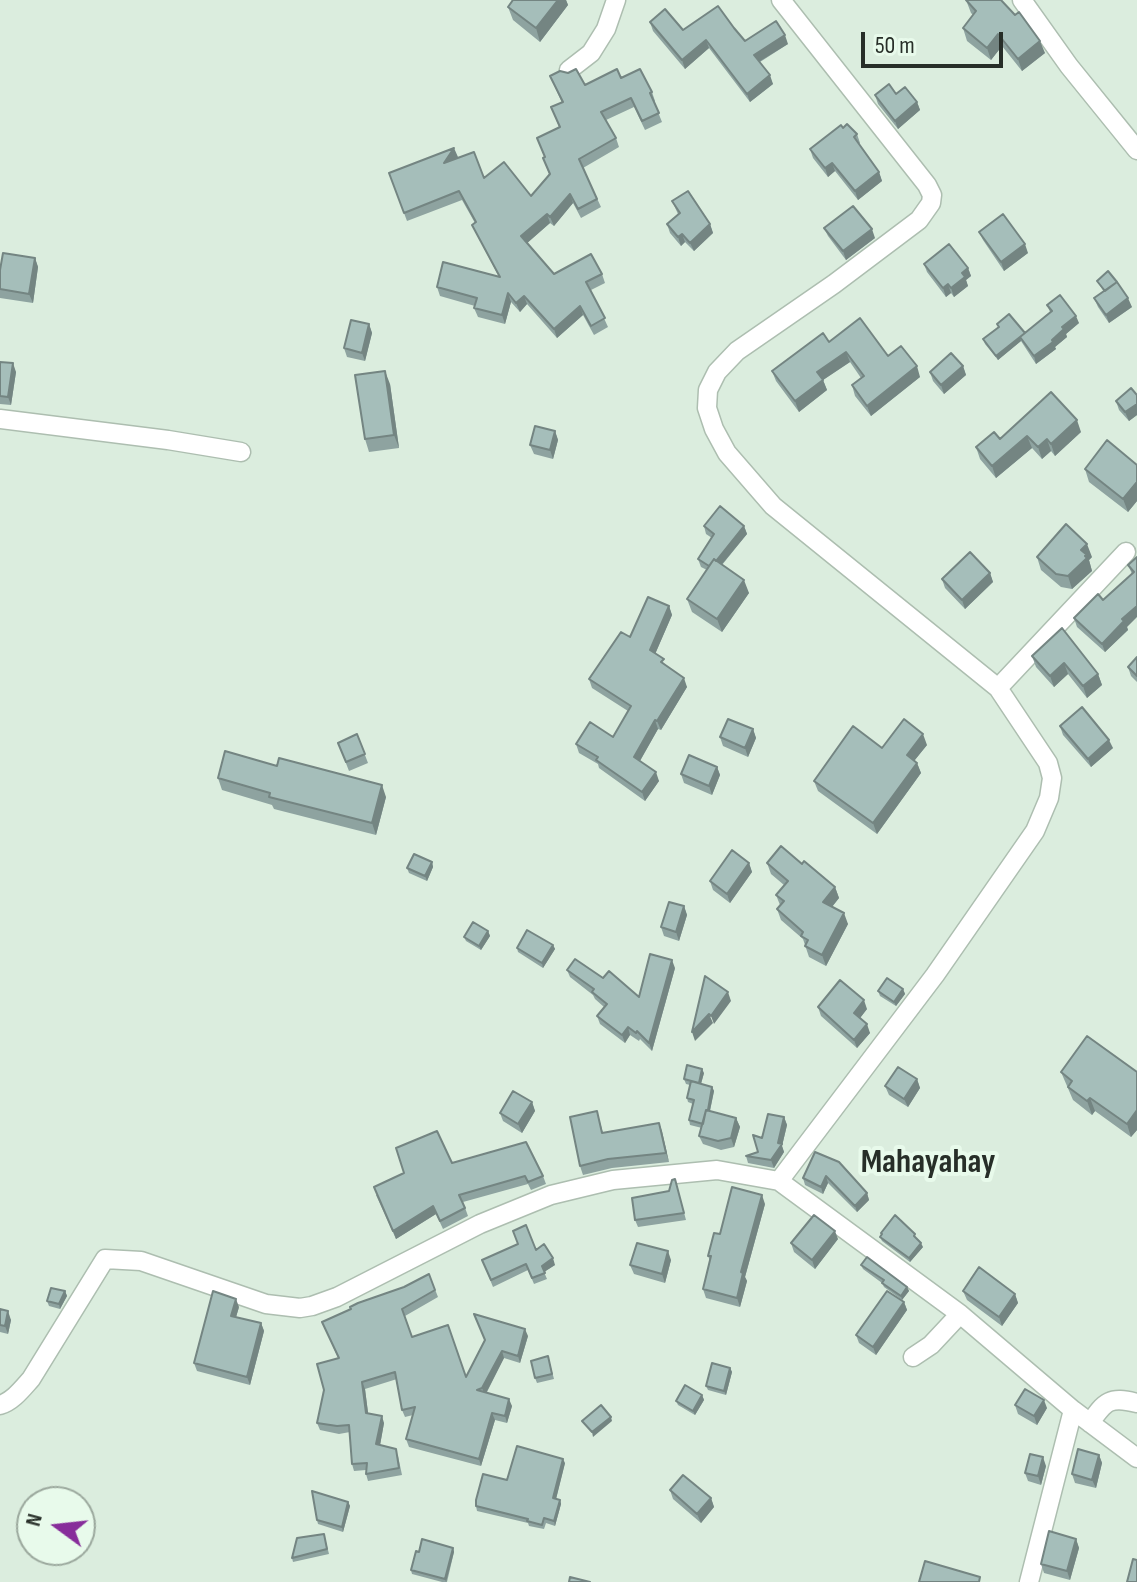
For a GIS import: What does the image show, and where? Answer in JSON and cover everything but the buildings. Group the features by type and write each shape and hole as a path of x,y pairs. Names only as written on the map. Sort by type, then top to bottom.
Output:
{"street":[{"path":"569,70 591,53 606,29 616,0"},
{"path":"779,1181 935,975 1035,831 1049,798 1052,778 1048,763 998,688 773,506 727,453 714,429 707,408 708,390 717,372 737,351 919,220 931,203 932,195 927,185 781,0"},
{"path":"1022,0 1069,66 1137,150"},
{"path":"0,419 241,452"},
{"path":"998,688 1126,552"},
{"path":"0,1405 18,1394 31,1379 105,1259 141,1261 266,1304 300,1308 337,1297 480,1224 551,1195 613,1180 717,1170 779,1181 960,1314 1073,1410 1137,1458"},
{"path":"913,1357 931,1345 960,1314"},
{"path":"1090,1423 1109,1401 1123,1399 1137,1403"},
{"path":"1029,1582 1073,1410"}],"district":[{"name":"Mahayahay","path":"928,1163"}]}
